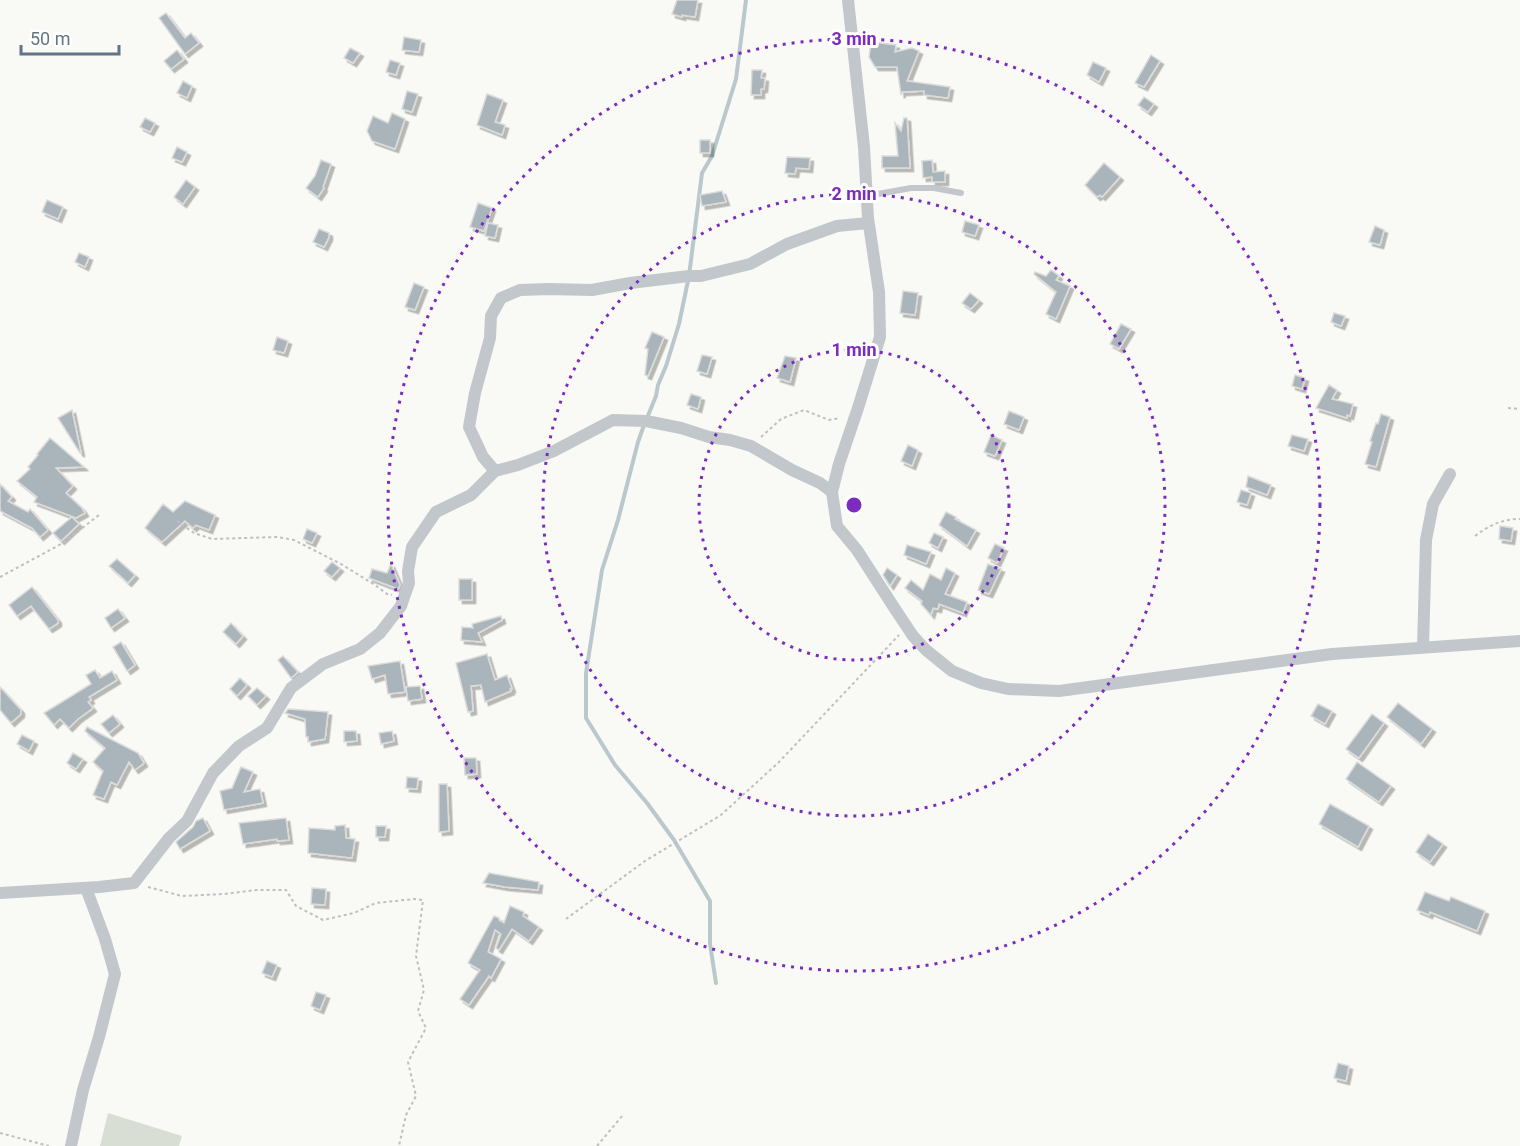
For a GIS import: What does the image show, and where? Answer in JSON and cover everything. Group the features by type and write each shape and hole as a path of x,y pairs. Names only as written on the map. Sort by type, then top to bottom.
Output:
{"street":[{"path":"848,0 864,147 868,223 879,292 880,337 832,492 837,526 857,550 913,636 926,650 951,671 981,683 1008,689 1059,691 1332,654 1520,641"},
{"path":"495,471 483,457 469,427 475,393 490,338 490,316 501,298 519,290 592,290 630,283 701,276 750,264 787,244 837,225 868,223"},
{"path":"0,893 134,883 169,838 187,821 213,773 239,746 267,728 291,688 323,664 360,649 380,633 401,606 409,583 408,571 412,547 436,513 471,495 495,471 554,451 613,420 645,421 751,446 820,483 832,492"},
{"path":"1423,647 1426,540 1432,504 1450,474"},
{"path":"71,1146 83,1090 115,974 86,888"}],"lane":[{"path":"867,196 911,188 934,188 961,193"}],"path":[{"path":"1508,408 1520,409"},
{"path":"751,446 781,419 804,410 829,420 855,416"},
{"path":"0,577 63,543 99,515"},
{"path":"1475,536 1487,527 1503,520 1520,519"},
{"path":"177,521 194,533 212,539 277,537 294,540 341,564 387,594 404,598"},
{"path":"566,919 645,861 721,815 779,762 908,626"},
{"path":"134,883 182,896 286,890 296,906 322,920 354,913 376,903 423,900 416,956 424,990 418,1011 426,1028 408,1062 416,1096 406,1115 399,1146"},
{"path":"597,1146 623,1115"},
{"path":"0,1133 49,1146"}],"shaded area":[{"path":"108,1113 182,1136 179,1146 100,1146"}],"building":[{"path":"677,0 698,0 695,17 672,14"},
{"path":"166,13 185,38 191,33 199,43 185,54 159,18"},
{"path":"404,37 421,40 419,52 402,50"},
{"path":"871,42 896,45 895,52 912,48 919,51 907,81 950,87 948,98 924,95 924,91 902,92 901,95 897,67 875,67 869,57"},
{"path":"350,48 360,53 353,63 344,58"},
{"path":"177,50 184,59 171,69 164,61"},
{"path":"1151,55 1160,61 1144,87 1135,83"},
{"path":"390,60 400,63 396,75 386,72"},
{"path":"1093,62 1106,68 1099,82 1087,75"},
{"path":"752,70 762,70 761,78 765,78 761,95 751,95"},
{"path":"183,81 192,86 187,98 177,93"},
{"path":"407,91 418,94 412,112 402,109"},
{"path":"487,94 503,100 495,122 505,125 502,135 477,125"},
{"path":"1144,97 1154,104 1148,112 1138,105"},
{"path":"392,113 405,119 395,149 372,141 367,131 373,116 388,123"},
{"path":"145,118 155,123 150,132 140,127"},
{"path":"904,118 907,118 910,168 882,168 882,156 898,156 895,123 901,131"},
{"path":"700,140 710,140 710,153 700,153"},
{"path":"177,147 187,152 182,162 172,158"},
{"path":"787,157 810,158 809,169 796,168 795,174 785,173"},
{"path":"321,160 331,164 324,188 318,197 306,188 315,176"},
{"path":"932,160 933,172 945,171 945,182 932,182 932,177 923,178 922,161"},
{"path":"1104,163 1120,177 1102,197 1100,195 1097,197 1085,185"},
{"path":"186,180 195,187 183,204 174,197"},
{"path":"722,191 726,202 702,206 700,195"},
{"path":"47,200 63,207 58,219 42,212"},
{"path":"478,203 492,208 484,231 470,227"},
{"path":"965,221 979,225 975,236 962,232"},
{"path":"488,223 498,225 495,238 485,236"},
{"path":"1375,226 1384,230 1380,245 1369,242"},
{"path":"319,229 329,233 324,247 313,242"},
{"path":"79,253 89,257 85,267 75,262"},
{"path":"1051,270 1059,276 1056,280 1070,286 1056,319 1046,314 1056,292 1034,274 1035,272 1046,276"},
{"path":"414,283 424,287 415,310 405,307"},
{"path":"903,291 918,293 915,315 900,313"},
{"path":"970,293 979,300 971,309 962,303"},
{"path":"1334,313 1345,316 1341,326 1331,322"},
{"path":"1121,324 1131,329 1119,349 1110,344"},
{"path":"652,332 664,337 648,376 645,375 648,349 645,348"},
{"path":"277,337 288,341 284,353 273,350"},
{"path":"702,355 712,357 707,374 697,371"},
{"path":"785,356 796,358 790,382 777,378"},
{"path":"1295,375 1305,378 1302,389 1292,386"},
{"path":"1329,385 1337,390 1332,399 1353,404 1350,416 1347,415 1347,418 1316,408"},
{"path":"691,394 701,397 698,409 687,405"},
{"path":"72,410 81,453 58,418"},
{"path":"1009,411 1024,417 1019,430 1004,424"},
{"path":"1381,414 1390,417 1376,467 1365,464 1372,442 1370,441"},
{"path":"991,435 1002,440 995,456 984,452"},
{"path":"1292,435 1308,439 1304,451 1288,446"},
{"path":"50,438 84,467 56,468 73,486 66,493 85,513 76,518 34,502 37,497 17,481 30,469 28,467"},
{"path":"908,445 918,450 912,466 901,461"},
{"path":"1248,476 1271,485 1267,495 1246,487"},
{"path":"0,484 12,497 8,501 28,512 30,509 48,530 40,537 32,528 0,511"},
{"path":"1241,490 1251,493 1247,505 1237,502"},
{"path":"185,501 215,515 209,530 196,525 193,528 185,521 162,542 145,528 163,504 173,512"},
{"path":"946,512 976,530 967,546 939,525"},
{"path":"72,517 79,524 61,541 53,533"},
{"path":"1500,526 1513,528 1511,541 1499,539"},
{"path":"307,529 317,533 312,543 303,539"},
{"path":"934,533 943,537 938,548 929,543"},
{"path":"995,544 1004,548 997,563 988,558"},
{"path":"907,545 931,552 926,564 904,555"},
{"path":"117,559 135,575 128,583 109,566"},
{"path":"332,562 340,568 332,577 324,571"},
{"path":"391,564 400,585 398,589 369,578 372,569 387,573"},
{"path":"988,564 1001,569 989,594 978,590"},
{"path":"887,568 897,575 890,586 883,575"},
{"path":"946,568 955,573 945,594 967,602 963,613 939,604 938,609 933,608 931,615 921,604 922,601 905,588 911,580 923,590 930,574 941,580"},
{"path":"459,579 472,579 472,600 459,600"},
{"path":"32,587 58,620 58,623 49,629 31,606 17,616 9,605"},
{"path":"118,609 125,618 111,628 105,618"},
{"path":"501,616 502,620 478,633 482,642 461,640 462,627 473,628 472,624"},
{"path":"231,623 243,636 236,644 223,632"},
{"path":"121,642 135,665 127,671 113,647"},
{"path":"487,654 495,680 507,675 512,689 485,702 481,685 471,686 473,711 468,712 456,663"},
{"path":"283,656 298,672 291,678 278,660"},
{"path":"400,661 405,692 388,694 385,675 372,679 368,666"},
{"path":"95,670 100,678 112,671 117,680 89,697 91,700 88,702 93,708 69,728 60,719 54,725 44,713 91,684 86,675"},
{"path":"240,678 247,685 237,696 230,689"},
{"path":"420,686 422,699 408,701 406,687"},
{"path":"0,687 21,710 21,714 11,723 0,710"},
{"path":"257,688 266,696 257,705 248,696"},
{"path":"1398,703 1432,729 1421,744 1387,717"},
{"path":"1318,704 1332,711 1325,724 1311,716"},
{"path":"288,709 328,712 325,739 308,742 305,719 285,713"},
{"path":"1372,714 1384,723 1359,758 1346,749"},
{"path":"113,715 120,724 109,733 101,724"},
{"path":"87,727 138,753 144,763 135,770 129,762 117,785 111,782 104,799 93,795 103,771 93,762 105,748 85,731"},
{"path":"344,731 356,731 357,741 344,742"},
{"path":"392,731 394,741 381,744 379,733"},
{"path":"22,735 34,741 29,751 17,744"},
{"path":"73,753 83,759 76,769 67,763"},
{"path":"464,758 476,758 477,774 465,775"},
{"path":"1357,762 1391,786 1379,802 1346,779"},
{"path":"241,767 253,772 244,792 260,789 263,803 224,810 220,791 232,788"},
{"path":"407,777 418,778 417,789 406,788"},
{"path":"439,784 447,784 449,831 439,832"},
{"path":"1330,804 1369,826 1358,847 1319,824"},
{"path":"203,818 210,831 180,849 176,842 193,827 196,821"},
{"path":"286,818 289,840 277,841 277,839 243,844 239,823"},
{"path":"345,825 346,838 355,839 352,858 308,853 309,828 335,830 335,826"},
{"path":"376,826 386,826 385,837 376,837"},
{"path":"1428,834 1443,844 1430,862 1416,852"},
{"path":"489,873 539,882 538,890 483,883"},
{"path":"312,888 326,889 325,905 311,904"},
{"path":"1425,892 1449,901 1451,897 1485,911 1477,931 1430,912 1429,915 1417,910"},
{"path":"510,906 524,912 523,916 539,927 529,941 512,929 499,950 496,948 501,934 495,930 488,952 501,959 491,978 489,976 469,1005 460,999 480,970 468,963 494,916 504,923"},
{"path":"267,961 277,965 272,977 262,973"},
{"path":"316,992 326,995 320,1010 311,1006"},
{"path":"1338,1063 1349,1066 1346,1081 1334,1078"}],"waterway":[{"path":"647,418 679,324 689,276 702,173 712,156 736,79 746,0"},
{"path":"644,425 602,570 586,673 586,718 615,765 674,840 710,901 710,944 716,983"}]}
